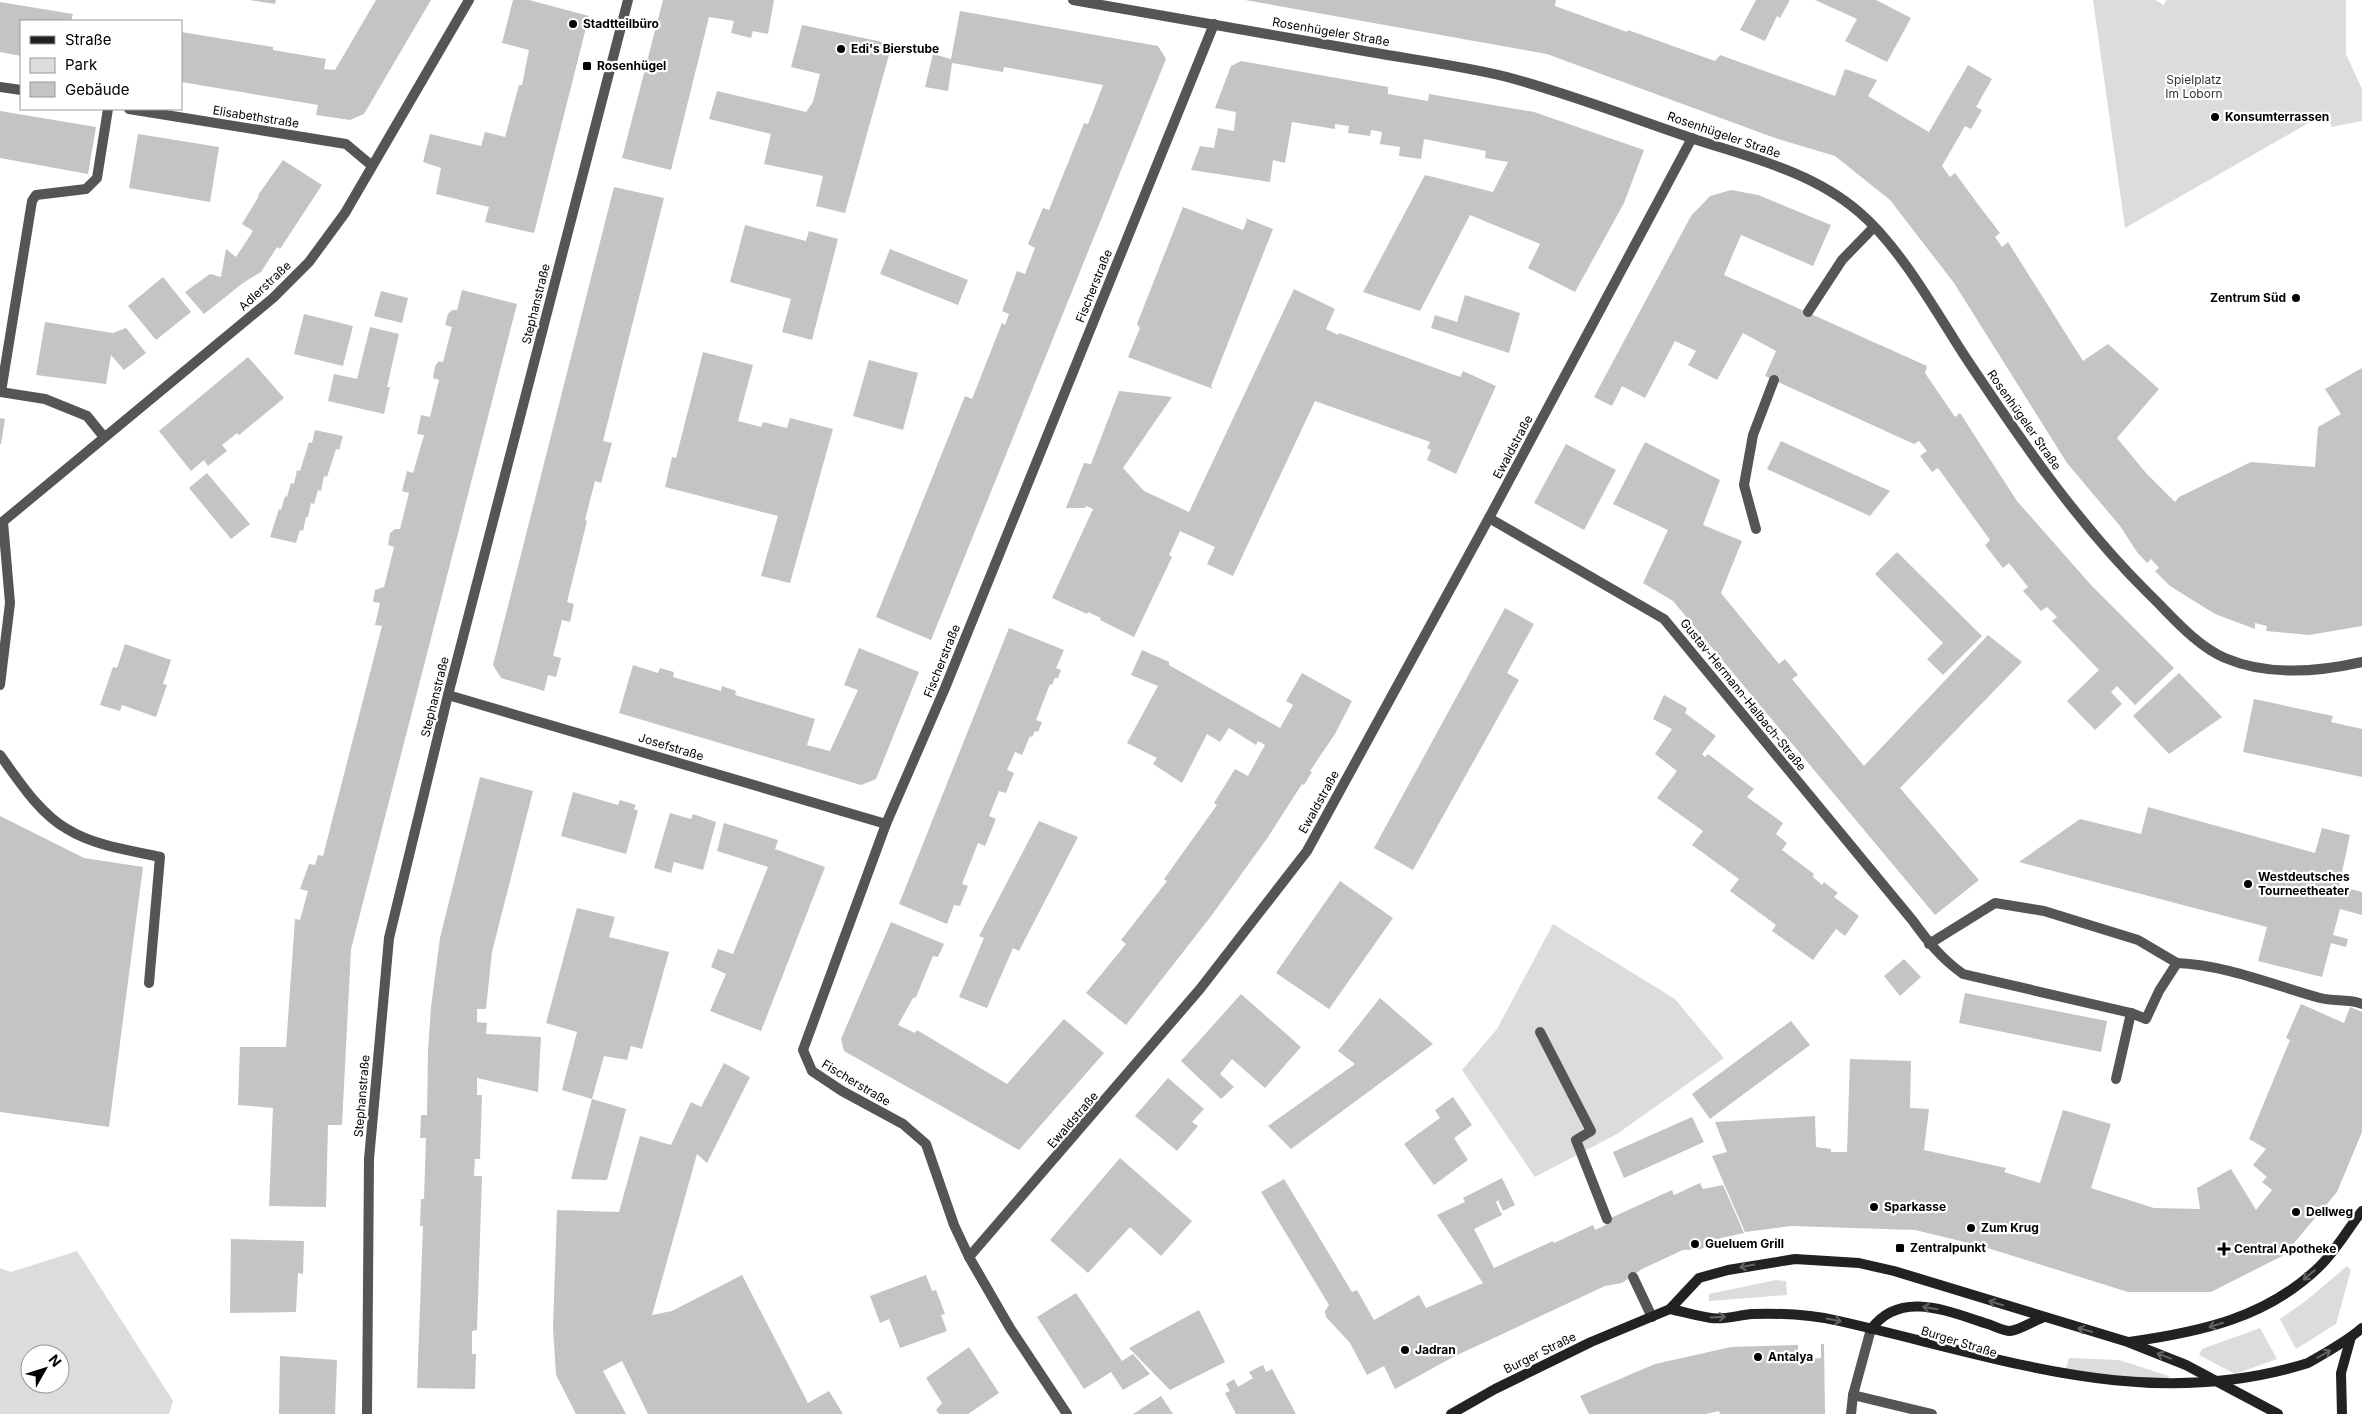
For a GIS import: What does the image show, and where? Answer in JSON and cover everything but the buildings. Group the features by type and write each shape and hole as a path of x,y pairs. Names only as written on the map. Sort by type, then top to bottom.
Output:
{"main road":[{"name":"Burger Straße","path":"2128,1342 2186,1334 2244,1316 2262,1307 2297,1285 2321,1265 2362,1211"},
{"name":"Burger Straße","path":"1450,1414 1494,1389 1591,1342 1670,1309 1699,1278 1760,1263 1795,1259 1859,1263 1894,1271 2042,1318 2128,1342 2186,1365 2240,1392 2278,1414"},
{"path":"1871,1329 1880,1317 1897,1308 1915,1306 1933,1308 2010,1331 2042,1318"},
{"name":"Burger Straße","path":"1670,1309 1712,1318 1797,1314 1871,1329 2034,1379"},
{"path":"2222,1395 2240,1392 2296,1370 2352,1337 2362,1328"},
{"path":"2342,1414 2340,1399 2341,1373 2352,1337"}],"street":[{"name":"Adlerstraße","path":"1,523 273,298 303,268 345,213 371,165 469,0"},
{"name":"Stephanstraße","path":"367,1414 369,1159 390,938 448,695 628,0"},
{"name":"Rosenhügeler Straße","path":"1073,0 1503,76 1584,99 1692,138 1748,155 1804,178 1835,194 1860,212 1874,227 1901,261 2032,457 2095,536 2193,637 2224,658 2269,670 2314,669 2362,662"},
{"name":"Fischerstraße","path":"969,1257 954,1225 926,1144 904,1124 842,1091 812,1071 802,1050 886,824 944,688 1214,24"},
{"path":"0,87 20,90"},
{"path":"104,437 87,416 45,399 1,392 32,201 36,195 86,188 97,178 108,110"},
{"name":"Elisabethstraße","path":"135,110 346,144 371,165"},
{"name":"Ewaldstraße","path":"969,1257 1045,1172 1200,989 1307,850 1489,518 1692,138"},
{"path":"1808,312 1842,260 1874,227"},
{"path":"1756,529 1744,486 1753,435 1774,380"},
{"name":"Gustav-Hermann-Halbach-Straße","path":"1489,518 1664,619 1913,921 1929,944 1943,960 1963,974 2131,1013 2146,1019 2159,991 2177,963"},
{"path":"0,685 10,603 1,523"},
{"name":"Josefstraße","path":"448,695 886,824"},
{"path":"0,755 44,811 67,829 96,842 160,857 149,984"},
{"path":"1929,944 1995,903 2044,912 2138,940 2177,963 2206,964 2324,999 2351,999 2362,1004"},
{"path":"2116,1079 2131,1013"},
{"path":"1540,1032 1591,1131 1576,1140 1608,1219"},
{"path":"969,1257 1010,1328 1067,1414"},
{"path":"1632,1277 1652,1316"},
{"path":"1851,1414 1853,1395 1871,1329"},
{"path":"1853,1395 1932,1414"}],"green space":[{"name":"Spielplatz Im Loborn","path":"2093,0 2155,0 2164,5 2166,0 2346,0 2346,54 2362,89 2362,121 2332,127 2326,113 2125,228"},
{"path":"1553,924 1675,999 1724,1058 1617,1134 1535,1177 1462,1070 1497,1029"},
{"path":"77,1251 173,1401 169,1414 0,1414 0,1268 11,1272"},
{"path":"2347,1266 2351,1270 2336,1324 2296,1349 2280,1319 2307,1300"},
{"path":"1776,1280 1786,1281 1787,1295 1709,1301 1709,1294"},
{"path":"2260,1328 2277,1359 2235,1374 2199,1355 2202,1349"},
{"path":"2069,1358 2119,1360 2169,1376 2166,1383 2066,1369"}],"place":[{"name":"Stadtteilbüro","path":"573,24"},
{"name":"Edi's Bierstube","path":"841,49"},
{"name":"Rosenhügel","path":"587,66"},
{"name":"Konsumterrassen","path":"2215,117"},
{"name":"Zentrum Süd","path":"2296,298"},
{"name":"Westdeutsches Tourneetheater","path":"2248,884"},
{"name":"Sparkasse","path":"1874,1207"},
{"name":"Dellweg","path":"2296,1212"},
{"name":"Zum Krug","path":"1971,1228"},
{"name":"Gueluem Grill","path":"1695,1244"},
{"name":"Zentralpunkt","path":"1900,1248"},
{"name":"Central Apotheke","path":"2224,1249"},
{"name":"Jadran","path":"1405,1350"},
{"name":"Antalya","path":"1758,1357"}]}
